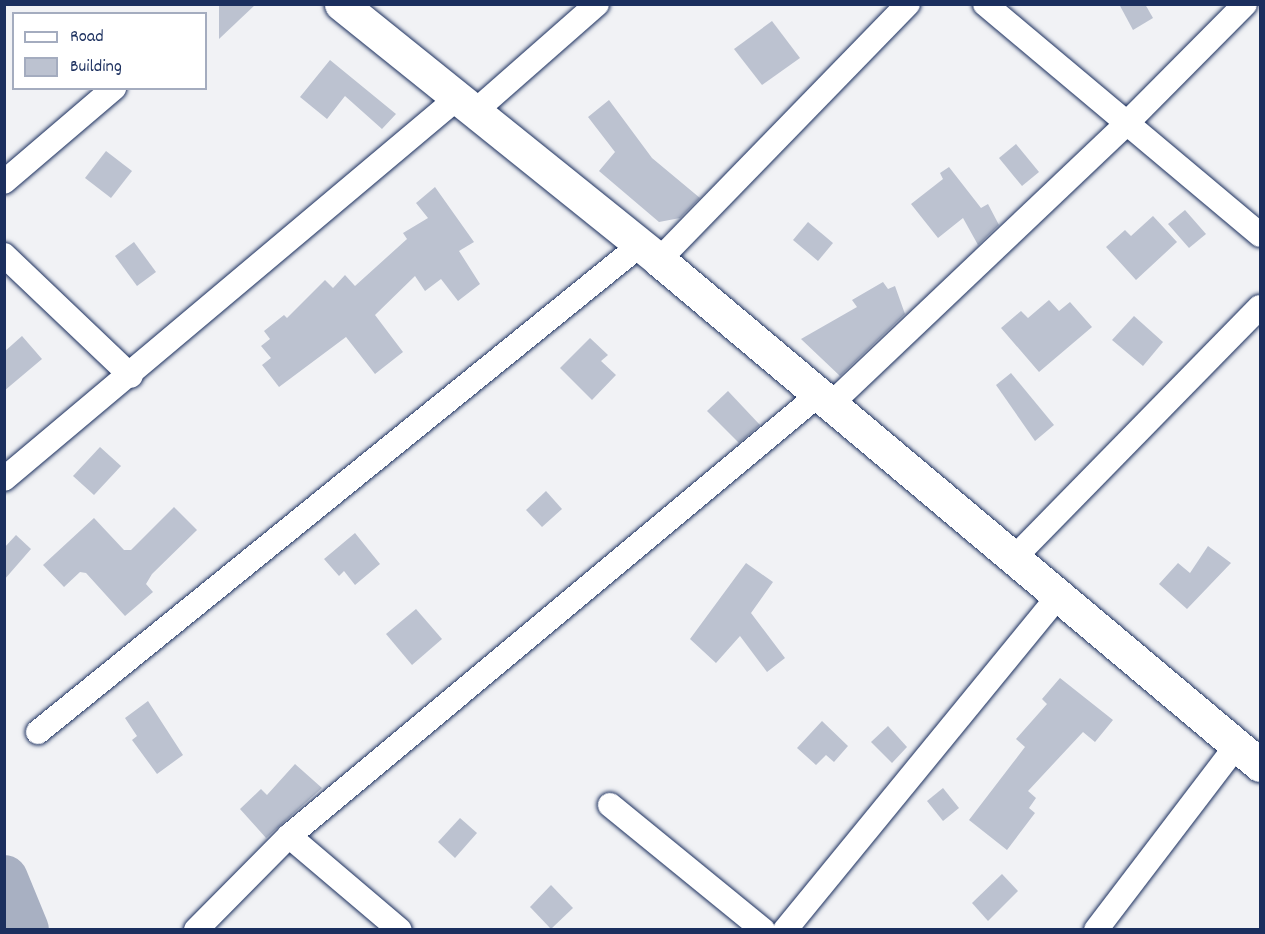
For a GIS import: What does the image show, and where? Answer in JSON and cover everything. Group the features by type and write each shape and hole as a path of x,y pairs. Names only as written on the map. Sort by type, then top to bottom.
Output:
{"street":[{"path":"341,4 464,106 650,252 1012,560 1249,755 1096,930"},
{"path":"4,479 33,450 131,376 464,106 597,4"},
{"path":"38,732 650,252 908,4"},
{"path":"985,4 1125,125 1260,235"},
{"path":"196,930 289,836 823,401 1125,125 1245,4"},
{"path":"4,182 112,90"},
{"path":"4,255 131,376"},
{"path":"1012,560 1260,307"},
{"path":"785,930 1057,597"},
{"path":"610,805 763,930"},
{"path":"289,836 400,930"}],"building":[{"path":"219,4 256,4 219,39"},
{"path":"1119,4 1145,4 1153,18 1133,30"},
{"path":"772,21 800,58 762,85 734,49"},
{"path":"330,60 396,114 382,129 345,96 327,119 300,97"},
{"path":"609,100 652,158 700,198 680,218 659,222 599,171 615,152 588,117"},
{"path":"1016,144 1039,172 1022,186 999,158"},
{"path":"106,151 132,171 111,198 85,178"},
{"path":"949,167 981,208 988,204 999,225 978,245 963,218 938,238 911,204 943,179 940,173"},
{"path":"435,187 474,242 459,251 480,284 458,301 441,279 425,291 415,276 375,315 403,352 375,374 346,337 279,387 262,365 271,358 261,346 270,339 264,331 284,315 287,318 325,280 333,288 345,275 355,286 407,239 403,233 428,218 416,203"},
{"path":"1185,210 1206,234 1189,248 1168,224"},
{"path":"1153,216 1177,242 1136,280 1106,247 1125,230 1131,236"},
{"path":"808,222 833,243 818,261 793,240"},
{"path":"134,242 156,272 137,286 115,256"},
{"path":"883,282 888,289 895,286 905,314 840,376 801,339 857,307 852,300"},
{"path":"1049,300 1059,311 1070,302 1092,327 1039,372 1001,328 1021,311 1028,318"},
{"path":"1134,316 1163,342 1143,366 1112,340"},
{"path":"22,336 42,359 4,391 4,352"},
{"path":"590,338 608,355 601,361 616,375 592,400 560,368"},
{"path":"1011,373 1054,425 1035,441 996,385"},
{"path":"728,391 760,425 739,443 707,411"},
{"path":"100,447 121,466 94,495 73,476"},
{"path":"546,491 562,509 542,527 526,510"},
{"path":"174,507 197,530 152,574 146,584 153,592 125,616 86,573 80,572 64,587 43,565 94,518 124,550 131,550"},
{"path":"355,533 380,564 355,585 344,571 339,576 324,559"},
{"path":"16,535 31,549 4,580 4,548"},
{"path":"1208,546 1231,563 1187,609 1159,584 1178,563 1190,573"},
{"path":"746,563 773,582 751,613 785,658 767,672 740,636 716,663 690,639"},
{"path":"416,609 442,639 412,665 386,634"},
{"path":"1060,678 1113,720 1095,742 1083,732 1028,791 1036,798 1029,808 1035,813 1007,850 969,820 1025,747 1016,739 1047,704 1042,699"},
{"path":"148,701 183,755 157,774 132,740 137,736 125,718"},
{"path":"822,721 848,746 834,762 826,755 816,765 797,748"},
{"path":"888,726 907,747 892,763 871,742"},
{"path":"295,764 322,788 266,838 240,809 261,789 267,795"},
{"path":"943,788 959,808 943,821 927,801"},
{"path":"460,818 477,833 455,858 438,842"},
{"path":"1002,874 1018,891 988,921 972,903"},
{"path":"551,885 573,908 551,929 530,907"}],"waterway":[{"path":"4,879 25,930"}]}
